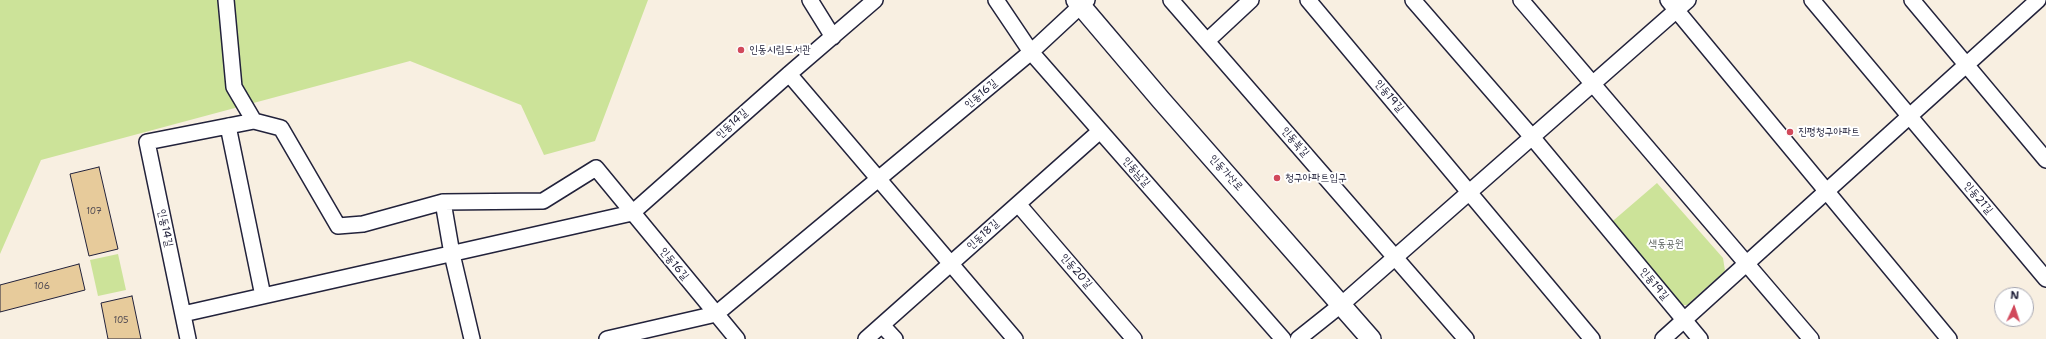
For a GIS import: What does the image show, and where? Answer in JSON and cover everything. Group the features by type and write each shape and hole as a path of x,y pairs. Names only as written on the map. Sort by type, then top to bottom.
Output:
{"main road":[{"name":"인동가산로","path":"1080,2 1167,106 1372,339"}],"street":[{"path":"226,0 234,87 254,121"},
{"path":"810,0 833,37"},
{"name":"인동14길","path":"632,213 596,168 543,202 444,202 363,224 338,226 281,128 254,121 147,142 183,314 632,213 875,0"},
{"name":"인동남길","path":"996,0 1031,52 1283,339"},
{"name":"인동북길","path":"1171,0 1466,339"},
{"path":"1207,41 1251,0"},
{"name":"인동19길","path":"1308,0 1592,339"},
{"name":"인동19길","path":"1413,0 1532,137 1684,320"},
{"path":"1521,0 1811,339"},
{"path":"1298,339 1342,304 1593,84 1672,5 1688,0"},
{"path":"1812,0 1910,116"},
{"path":"1912,0 2046,160"},
{"path":"1663,339 2040,0 2046,5"},
{"name":"인동16길","path":"607,339 716,314 879,180 1031,52 1080,2"},
{"path":"1672,5 1949,339"},
{"path":"789,74 1015,339"},
{"name":"인동21길","path":"1910,116 2046,279"},
{"path":"228,126 263,296"},
{"name":"인동18길","path":"866,339 1100,131"},
{"path":"444,202 452,254 472,339"},
{"name":"인동20길","path":"1018,204 1134,339"},
{"name":"인동16길","path":"632,213 737,339"},
{"path":"183,314 188,339"},
{"path":"1684,320 1700,339"},
{"path":"882,325 895,339"}],"green space":[{"path":"0,0 648,0 595,141 544,155 521,105 410,61 41,160 0,254"},
{"name":"색동공원","path":"1657,183 1723,258 1725,271 1687,305 1675,305 1607,226"},
{"path":"118,254 126,290 98,296 90,260"}],"building":[{"path":"99,167 118,249 89,256 70,174"},
{"path":"79,264 85,290 0,312 0,285"},
{"path":"132,296 141,339 108,339 101,303"}],"place":[{"name":"인동시립도서관","path":"741,50"},
{"name":"진평청구아파트","path":"1790,132"},
{"name":"청구아파트입구","path":"1277,178"}]}
